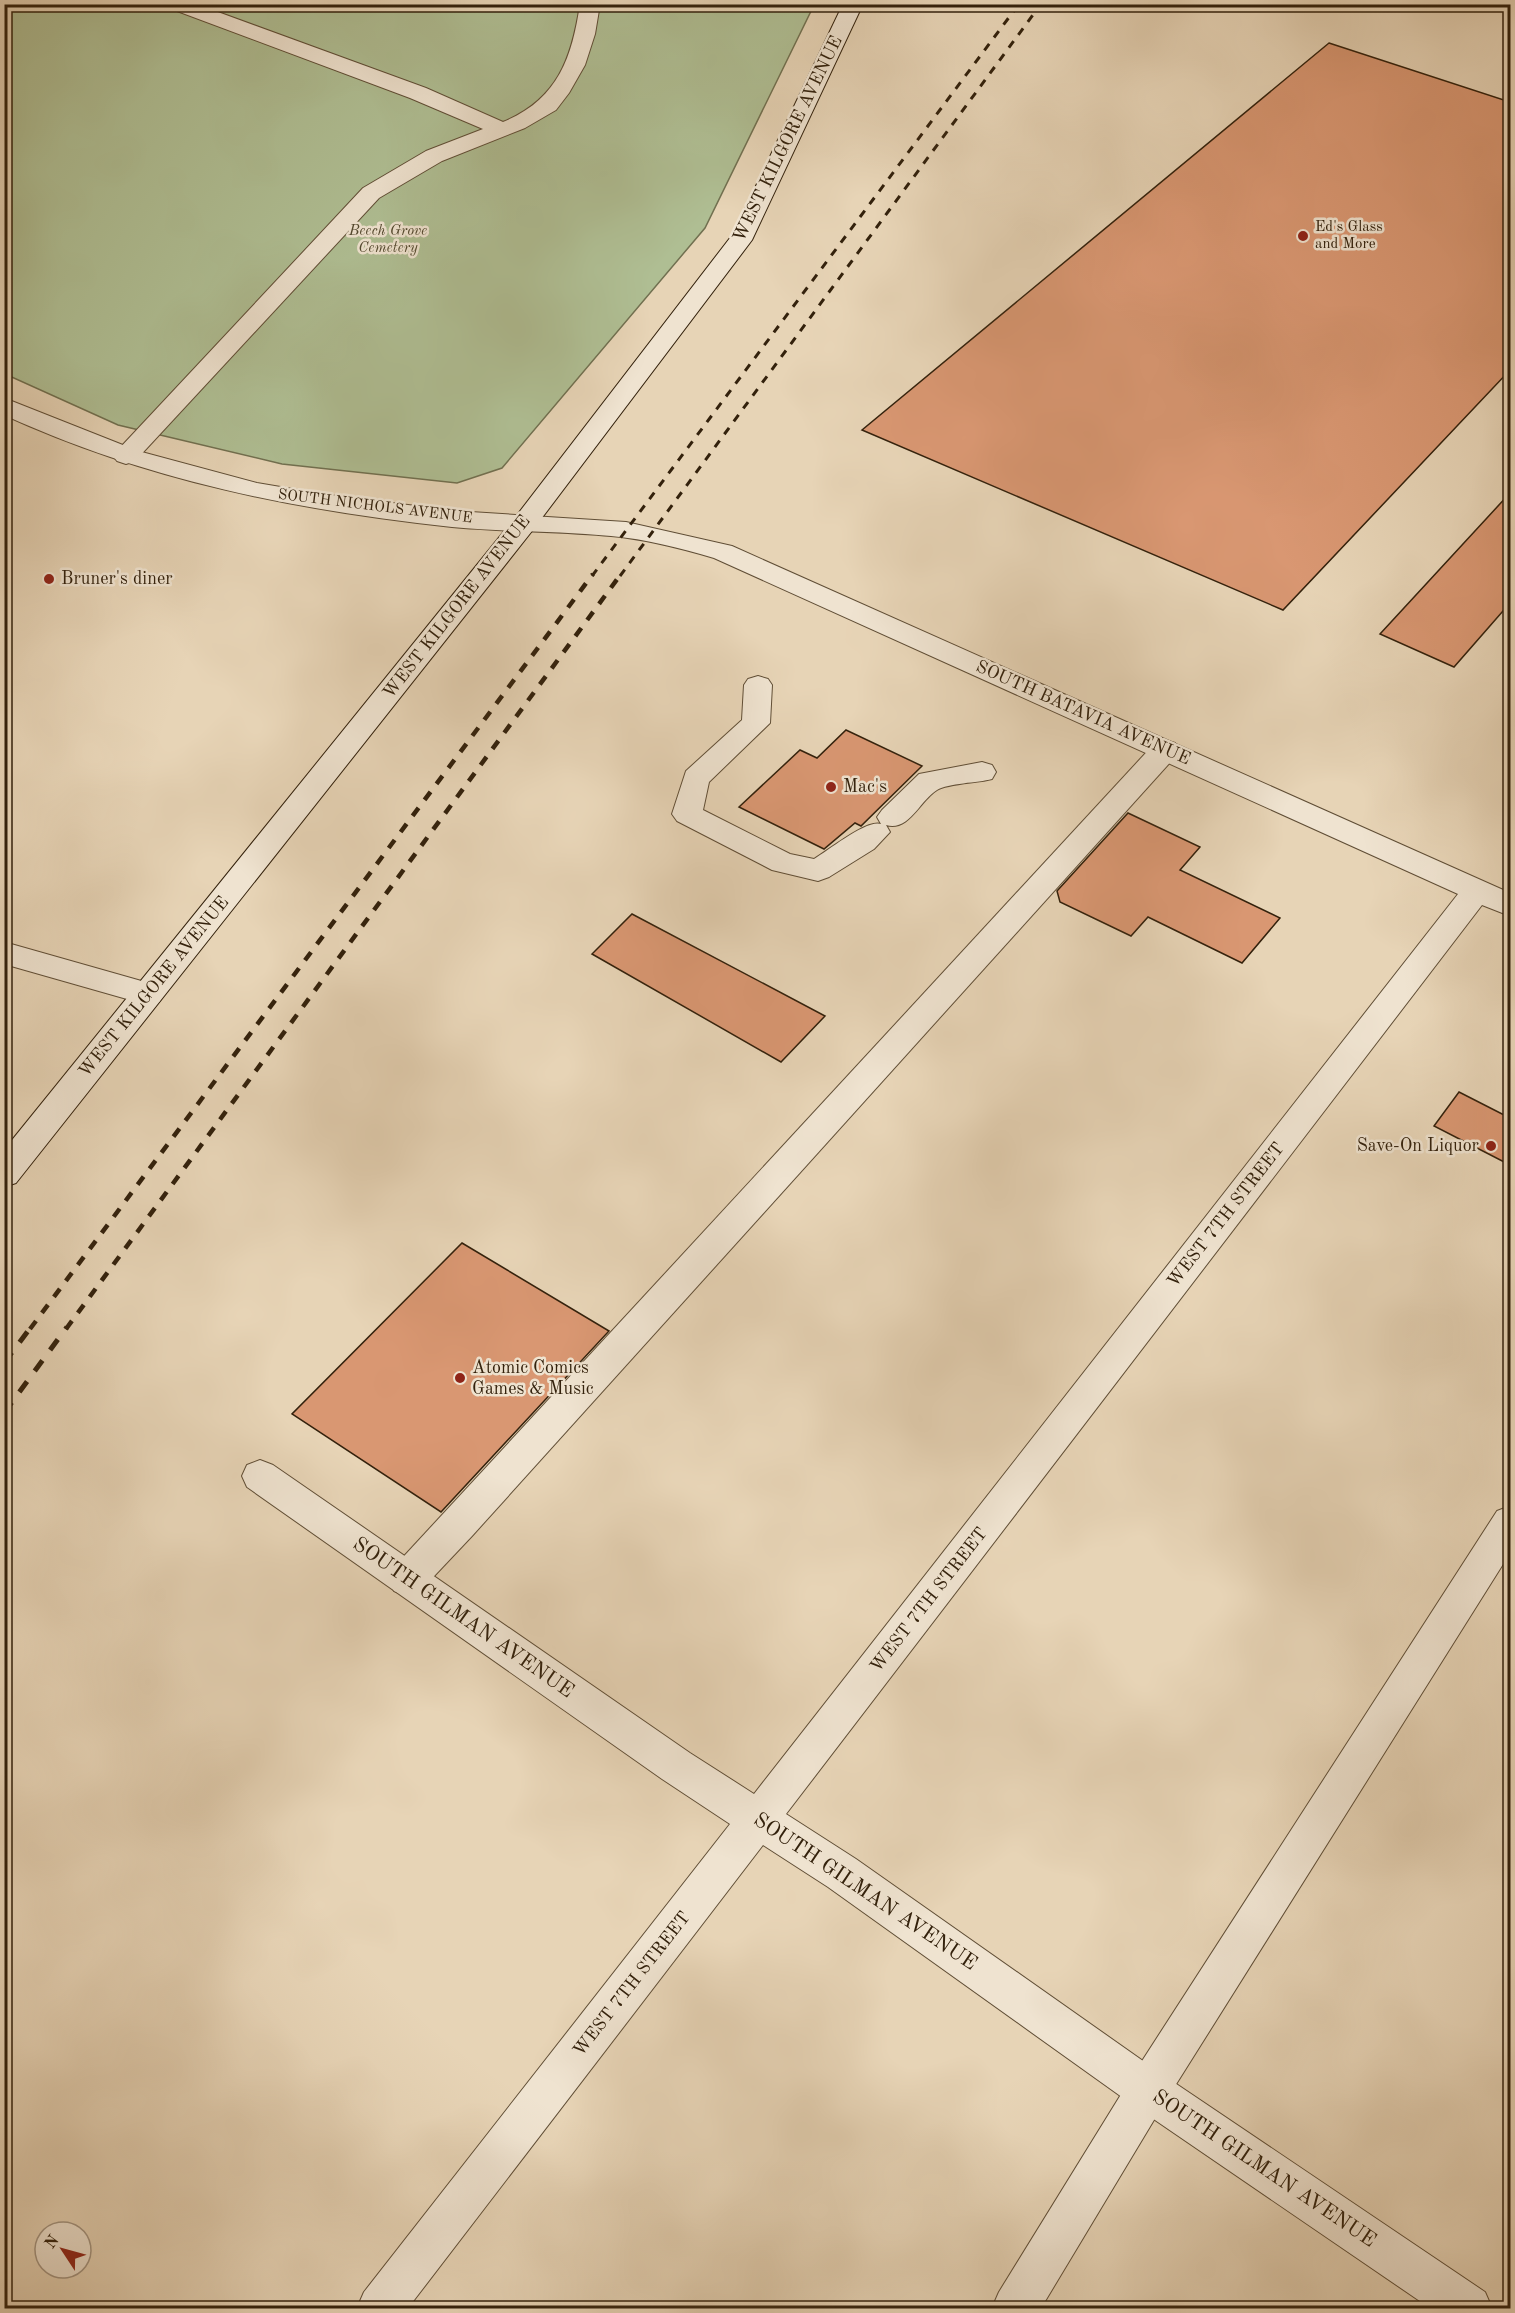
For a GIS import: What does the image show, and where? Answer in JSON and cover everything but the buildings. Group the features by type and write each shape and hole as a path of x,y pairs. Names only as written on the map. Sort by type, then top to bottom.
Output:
{"street":[{"path":"176,4 418,93 503,130"},
{"path":"126,456 371,193 410,168 457,146 537,115 560,91 571,70 588,24 590,4"},
{"name":"WEST KILGORE AVENUE","path":"10,1158 148,994 523,525 744,235 852,4"},
{"name":"SOUTH NICHOLS AVENUE","path":"15,411 79,440 171,472 295,500 523,525 612,528 652,534"},
{"name":"SOUTH BATAVIA AVENUE","path":"652,534 723,552 1510,905"},
{"path":"758,685 756,723 696,778 687,814 783,863 818,870 864,842 929,781 982,772"},
{"path":"407,1579 1165,750"},
{"name":"WEST 7TH STREET","path":"380,2308 760,1820 1477,890"},
{"path":"4,953 148,994"},
{"name":"SOUTH GILMAN AVENUE","path":"260,1476 676,1766 842,1873 1148,2090 1469,2308"},
{"path":"1015,2308 1148,2090 1510,1522"}],"green space":[{"name":"Beech Grove Cemetery","path":"4,5 814,5 705,228 502,468 457,483 282,464 118,425 5,374"}],"railway":[{"path":"592,576 1019,4"},
{"path":"620,576 1041,4"},
{"path":"30,1329 593,574"},
{"path":"66,1329 621,574"},
{"path":"4,1363 31,1327"},
{"path":"4,1413 67,1327"}],"place":[{"name":"Ed's Glass and More","path":"1303,236"},
{"name":"Bruner's diner","path":"49,579"},
{"name":"Mac's","path":"831,787"},
{"name":"Save-On Liquor","path":"1491,1146"},
{"name":"Atomic Comics Games & Music","path":"460,1378"}]}
